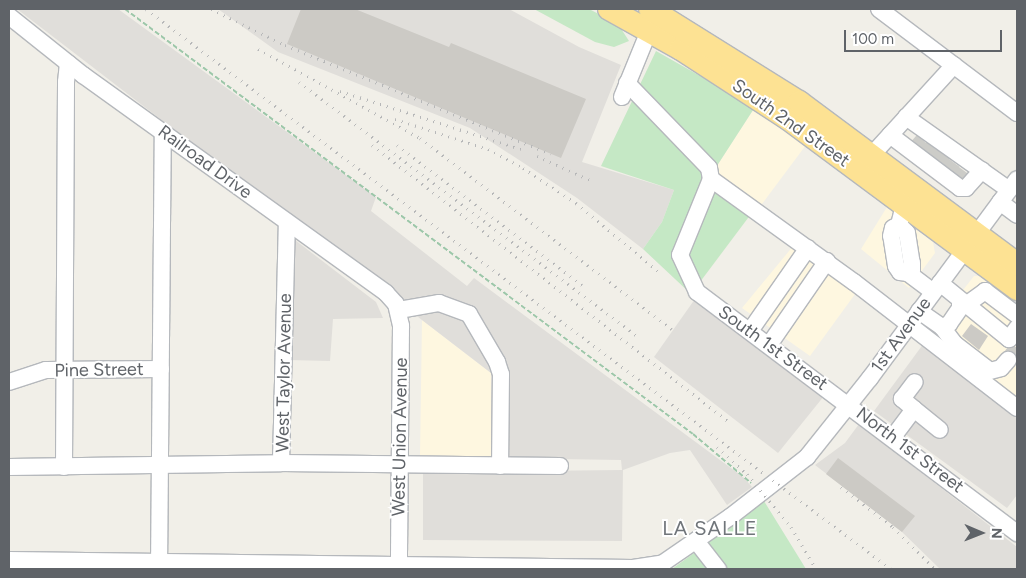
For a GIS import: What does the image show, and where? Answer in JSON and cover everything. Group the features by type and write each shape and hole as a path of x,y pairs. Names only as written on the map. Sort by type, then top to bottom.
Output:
{"highway":[{"name":"South 2nd Street","path":"620,12 652,17 751,70 872,156 970,241"},
{"name":"South 2nd Street","path":"652,17 902,215 970,241"},
{"path":"970,241 1017,264"},
{"path":"970,241 1017,289"}],"street":[{"path":"879,9 1017,113"},
{"path":"652,17 625,90 709,168 711,179 827,261 1017,408"},
{"name":"Railroad Drive","path":"11,20 386,293 399,310"},
{"path":"64,468 68,63"},
{"path":"872,156 954,65"},
{"path":"906,117 942,158"},
{"path":"159,566 163,132"},
{"path":"890,135 1009,190 1017,215"},
{"name":"South 1st Street","path":"711,179 680,255 697,292 849,405"},
{"name":"1st Avenue","path":"9,560 159,566 633,569 663,563 674,564 696,541 808,457 1009,190"},
{"path":"902,215 893,228 891,236 896,266 900,272 908,273 963,302 1015,321"},
{"name":"West Taylor Avenue","path":"9,467 64,468 281,464 287,222"},
{"path":"750,332 808,248"},
{"path":"769,345 827,261"},
{"path":"942,327 949,324 963,302 985,291 1015,321"},
{"path":"399,310 439,303 468,314 497,362 501,374 500,466"},
{"name":"West Union Avenue","path":"399,310 399,567"},
{"path":"919,311 942,327 955,344 987,368 994,371 1008,360"},
{"path":"987,368 1015,321"},
{"name":"Pine Street","path":"9,382 46,370 161,369"},
{"path":"915,382 902,399 940,430"},
{"name":"North 1st Street","path":"849,405 1017,533"},
{"path":"893,437 914,409"},
{"path":"281,464 560,466"},
{"path":"696,541 718,569"}],"path":[{"path":"126,9 693,434 747,479 759,494"}],"shaded area":[{"path":"17,9 118,9 376,197 371,211 467,286 474,278 743,477 752,487 727,505 690,450 670,453 623,470 622,541 423,540 423,472 622,470 621,460 492,458 491,373"},
{"path":"218,9 509,9 579,47 621,65 582,162 674,190 662,222 643,249 577,198 470,128 278,52"},
{"path":"755,107 806,145 759,208 713,172"},
{"path":"887,207 933,242 935,253 909,288 861,249"},
{"path":"291,237 376,302 383,318 333,319 330,361 288,360"},
{"path":"794,245 858,290 810,356 742,308"},
{"path":"974,276 979,276 1017,305 1017,401 928,335"},
{"path":"695,299 824,396 778,453 654,357"},
{"path":"422,320 491,373 492,458 420,457"},
{"path":"924,343 1017,414 1017,495 1007,508 874,411"},
{"path":"859,424 1017,547 1017,569 940,569 902,532 815,465 845,443"}],"green space":[{"path":"534,9 589,9 618,24 629,41 614,47 595,42"},
{"path":"656,51 755,107 713,172 751,214 691,294 643,249 662,222 674,190 601,166"},
{"path":"764,501 806,569 672,569 712,540"}],"building":[{"path":"301,9 355,9 449,47 451,43 586,99 561,158 287,44"},
{"path":"971,324 988,336 979,350 962,336"},
{"path":"838,458 915,516 902,532 826,474"}],"tunnel":[{"path":"917,147 923,140"},
{"path":"927,155 933,147"},
{"path":"937,163 943,154"},
{"path":"947,170 953,162"},
{"path":"957,178 963,170"},
{"path":"1008,360 1017,348"}],"railway":[{"path":"146,9 891,569"},
{"path":"211,9 285,45 551,154"},
{"path":"258,49 420,138 672,329"},
{"path":"299,82 639,337"},
{"path":"340,91 521,149"},
{"path":"395,119 488,149 523,168 576,203 658,271"},
{"path":"372,145 729,422"},
{"path":"397,145 582,285"},
{"path":"537,156 590,180"},
{"path":"717,447 747,474 791,527 816,569"},
{"path":"841,487 893,527 935,569"}],"district":[{"name":"LA SALLE","path":"710,528"}]}
